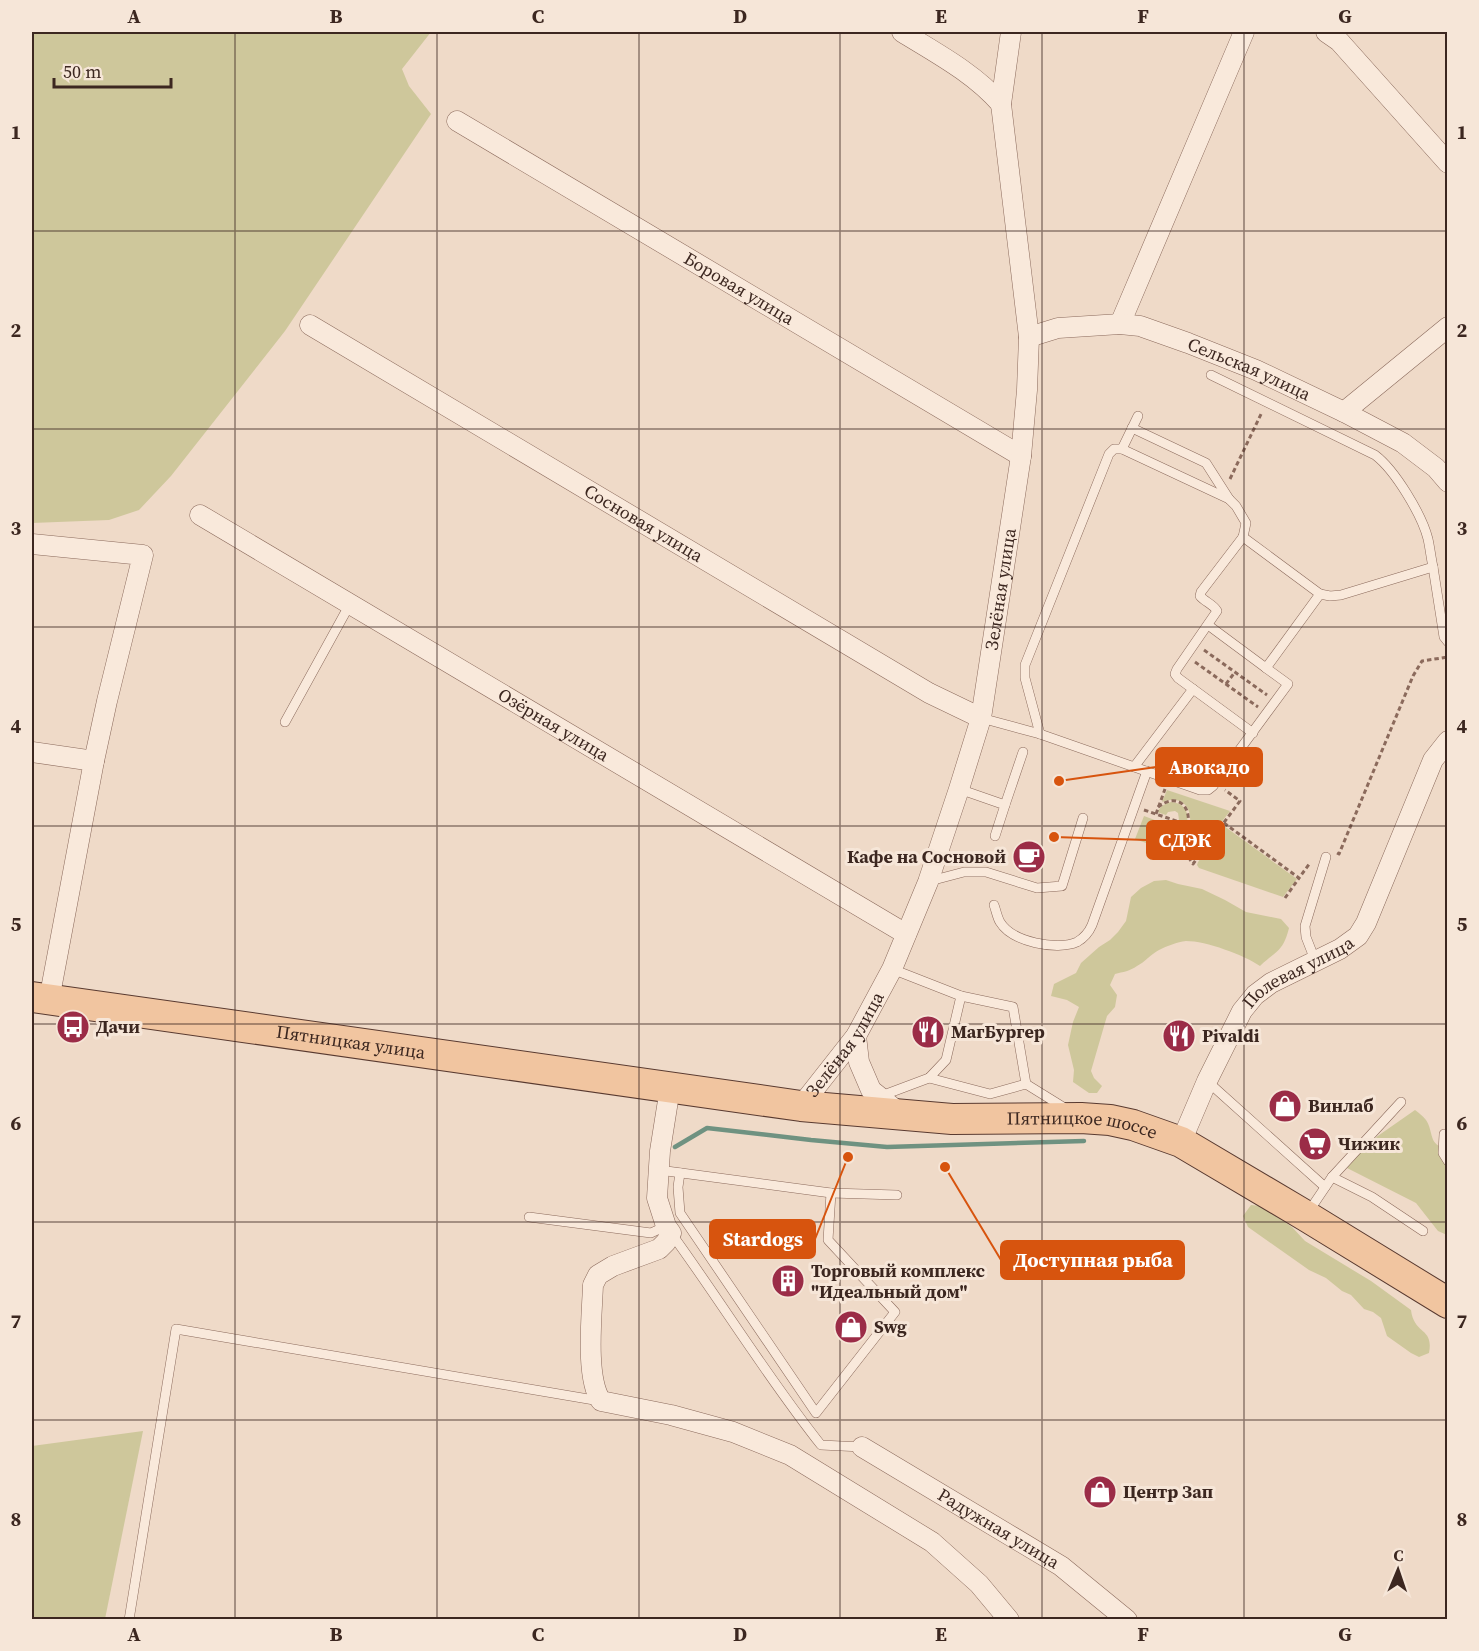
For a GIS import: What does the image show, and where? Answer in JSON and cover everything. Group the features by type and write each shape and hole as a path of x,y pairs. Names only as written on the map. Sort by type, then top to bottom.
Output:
{"main road":[{"name":"Пятницкая улица","path":"40,998 670,1088"},
{"name":"Пятницкое шоссе","path":"670,1088 834,1110 903,1116 952,1119 1082,1118 1110,1120 1133,1125 1181,1142 1448,1303"}],"street":[{"path":"902,32 989,90 1001,104"},
{"name":"Зелёная улица","path":"801,1106 856,1036 892,969 928,882 981,718 1021,456 1029,337 1001,104 1011,32"},
{"path":"1119,324 1244,32"},
{"path":"1326,32 1339,40 1448,163"},
{"name":"Боровая улица","path":"457,121 1021,456"},
{"name":"Сельская улица","path":"1029,337 1058,328 1119,324 1140,326 1256,370 1344,412 1403,443 1436,468 1448,482"},
{"name":"Сосновая улица","path":"310,325 929,693 981,718"},
{"path":"1344,412 1448,327"},
{"name":"Озёрная улица","path":"200,515 906,934"},
{"path":"32,544 143,555 107,701 40,998"},
{"name":"Полевая улица","path":"1181,1142 1207,1081 1242,1011 1255,994 1271,983 1340,949 1358,936 1366,923 1433,760 1448,741"},
{"path":"32,752 94,761"},
{"path":"856,1036 859,1062 872,1090 903,1116"},
{"path":"670,1088 657,1198 669,1230 666,1242 659,1249 613,1266 598,1275 593,1285 591,1374 596,1394 601,1401 733,1432 790,1455 933,1542 979,1584 1010,1620"},
{"name":"Радужная улица","path":"862,1447 1061,1566 1127,1620"}],"lane":[{"path":"1211,375 1383,461 1413,505 1428,538 1444,636 1448,642"},
{"path":"1122,449 1138,416"},
{"path":"1132,428 1206,463 1244,520 1243,537 1201,592 1200,596 1217,611 1175,674 1253,733"},
{"path":"1040,734 1025,678 1025,664 1109,454 1114,449 1122,449 1226,495"},
{"path":"1243,537 1320,594 1330,596 1341,595 1433,567"},
{"path":"1266,668 1320,594"},
{"path":"285,722 350,604"},
{"path":"981,718 1040,734 1200,790 1208,790 1216,783 1288,684 1208,625"},
{"path":"1134,767 1193,689"},
{"path":"995,836 1023,752"},
{"path":"994,905 1000,923 1016,936 1036,944 1076,943 1088,934 1147,771"},
{"path":"959,789 1005,805"},
{"path":"928,882 964,872 986,872 1037,888 1062,886 1083,818"},
{"path":"1315,960 1306,937 1305,926 1328,853"},
{"path":"892,969 961,996 1013,1007 1026,1084"},
{"path":"834,1110 879,1097 929,1078 946,1060 961,996"},
{"path":"929,1078 990,1094 1026,1084 1082,1118"},
{"path":"1207,1081 1325,1187"},
{"path":"1306,1216 1332,1177 1401,1102"},
{"path":"1444,1134 1443,1153 1448,1161"},
{"path":"659,1170 831,1193 897,1195"},
{"path":"680,1173 678,1187 680,1213 816,1413 896,1312 828,1240 831,1193"},
{"path":"1332,1177 1372,1197 1423,1231"},
{"path":"529,1218 651,1233 669,1230 797,1415 820,1444 862,1447"},
{"path":"129,1620 176,1329 601,1401"}],"path":[{"path":"1226,495 1267,402"},
{"path":"1195,643 1275,701"},
{"path":"1186,656 1266,714"},
{"path":"1328,853 1339,854 1413,676 1422,661 1448,657"},
{"path":"1226,684 1235,672"},
{"path":"1156,814 1169,779"},
{"path":"1200,829 1189,858 1193,864 1240,801 1216,783"},
{"path":"1158,807 1164,802 1178,801 1188,810 1190,816 1188,825"},
{"path":"1134,807 1215,834"},
{"path":"1224,823 1299,878"},
{"path":"1285,898 1311,862"}],"shaded area":[{"path":"32,32 431,32 402,69 409,86 431,114 285,331 171,476 139,510 109,520 32,523"},
{"path":"1167,790 1230,811 1214,832 1190,824 1189,812 1184,803 1174,800 1162,802"},
{"path":"1171,802 1185,808 1187,823 1179,820 1178,813 1175,811 1168,812 1166,815 1157,812"},
{"path":"1144,816 1195,835 1187,858 1135,839"},
{"path":"1224,826 1297,879 1283,897 1199,868 1198,862"},
{"path":"1166,880 1202,889 1246,912 1281,919 1289,928 1287,936 1278,950 1260,966 1224,949 1186,941 1162,949 1134,968 1115,974 1110,985 1117,995 1115,1007 1107,1016 1091,1071 1102,1086 1097,1093 1089,1093 1073,1082 1074,1070 1068,1045 1079,1007 1067,1000 1051,996 1054,984 1076,973 1081,963 1118,932 1126,921 1131,897 1154,881"},
{"path":"1415,1110 1426,1120 1434,1141 1441,1147 1447,1148 1447,1235 1438,1231 1416,1203 1347,1168 1362,1147"},
{"path":"1251,1205 1261,1206 1292,1227 1305,1241 1371,1281 1411,1310 1416,1324 1429,1339 1429,1353 1419,1357 1411,1353 1387,1336 1381,1318 1364,1309 1351,1295 1326,1278 1309,1270 1248,1227 1243,1216"},
{"path":"143,1431 105,1619 32,1619 32,1446"}],"waterway":[{"path":"675,1147 707,1128 887,1147 1084,1141"}],"place":[{"name":"Авокадо","path":"1059,781"},
{"name":"СДЭК","path":"1054,837"},
{"name":"Кафе на Сосновой","path":"1029,857"},
{"name":"Дачи","path":"73,1027"},
{"name":"МагБургер","path":"928,1032"},
{"name":"Pivaldi","path":"1179,1036"},
{"name":"Винлаб","path":"1285,1106"},
{"name":"Чижик","path":"1315,1144"},
{"name":"Stardogs","path":"848,1157"},
{"name":"Доступная рыба","path":"945,1167"},
{"name":"Торговый комплекс \"Идеальный дом\"","path":"788,1281"},
{"name":"Swg","path":"851,1327"},
{"name":"Центр Зап","path":"1100,1492"}]}
